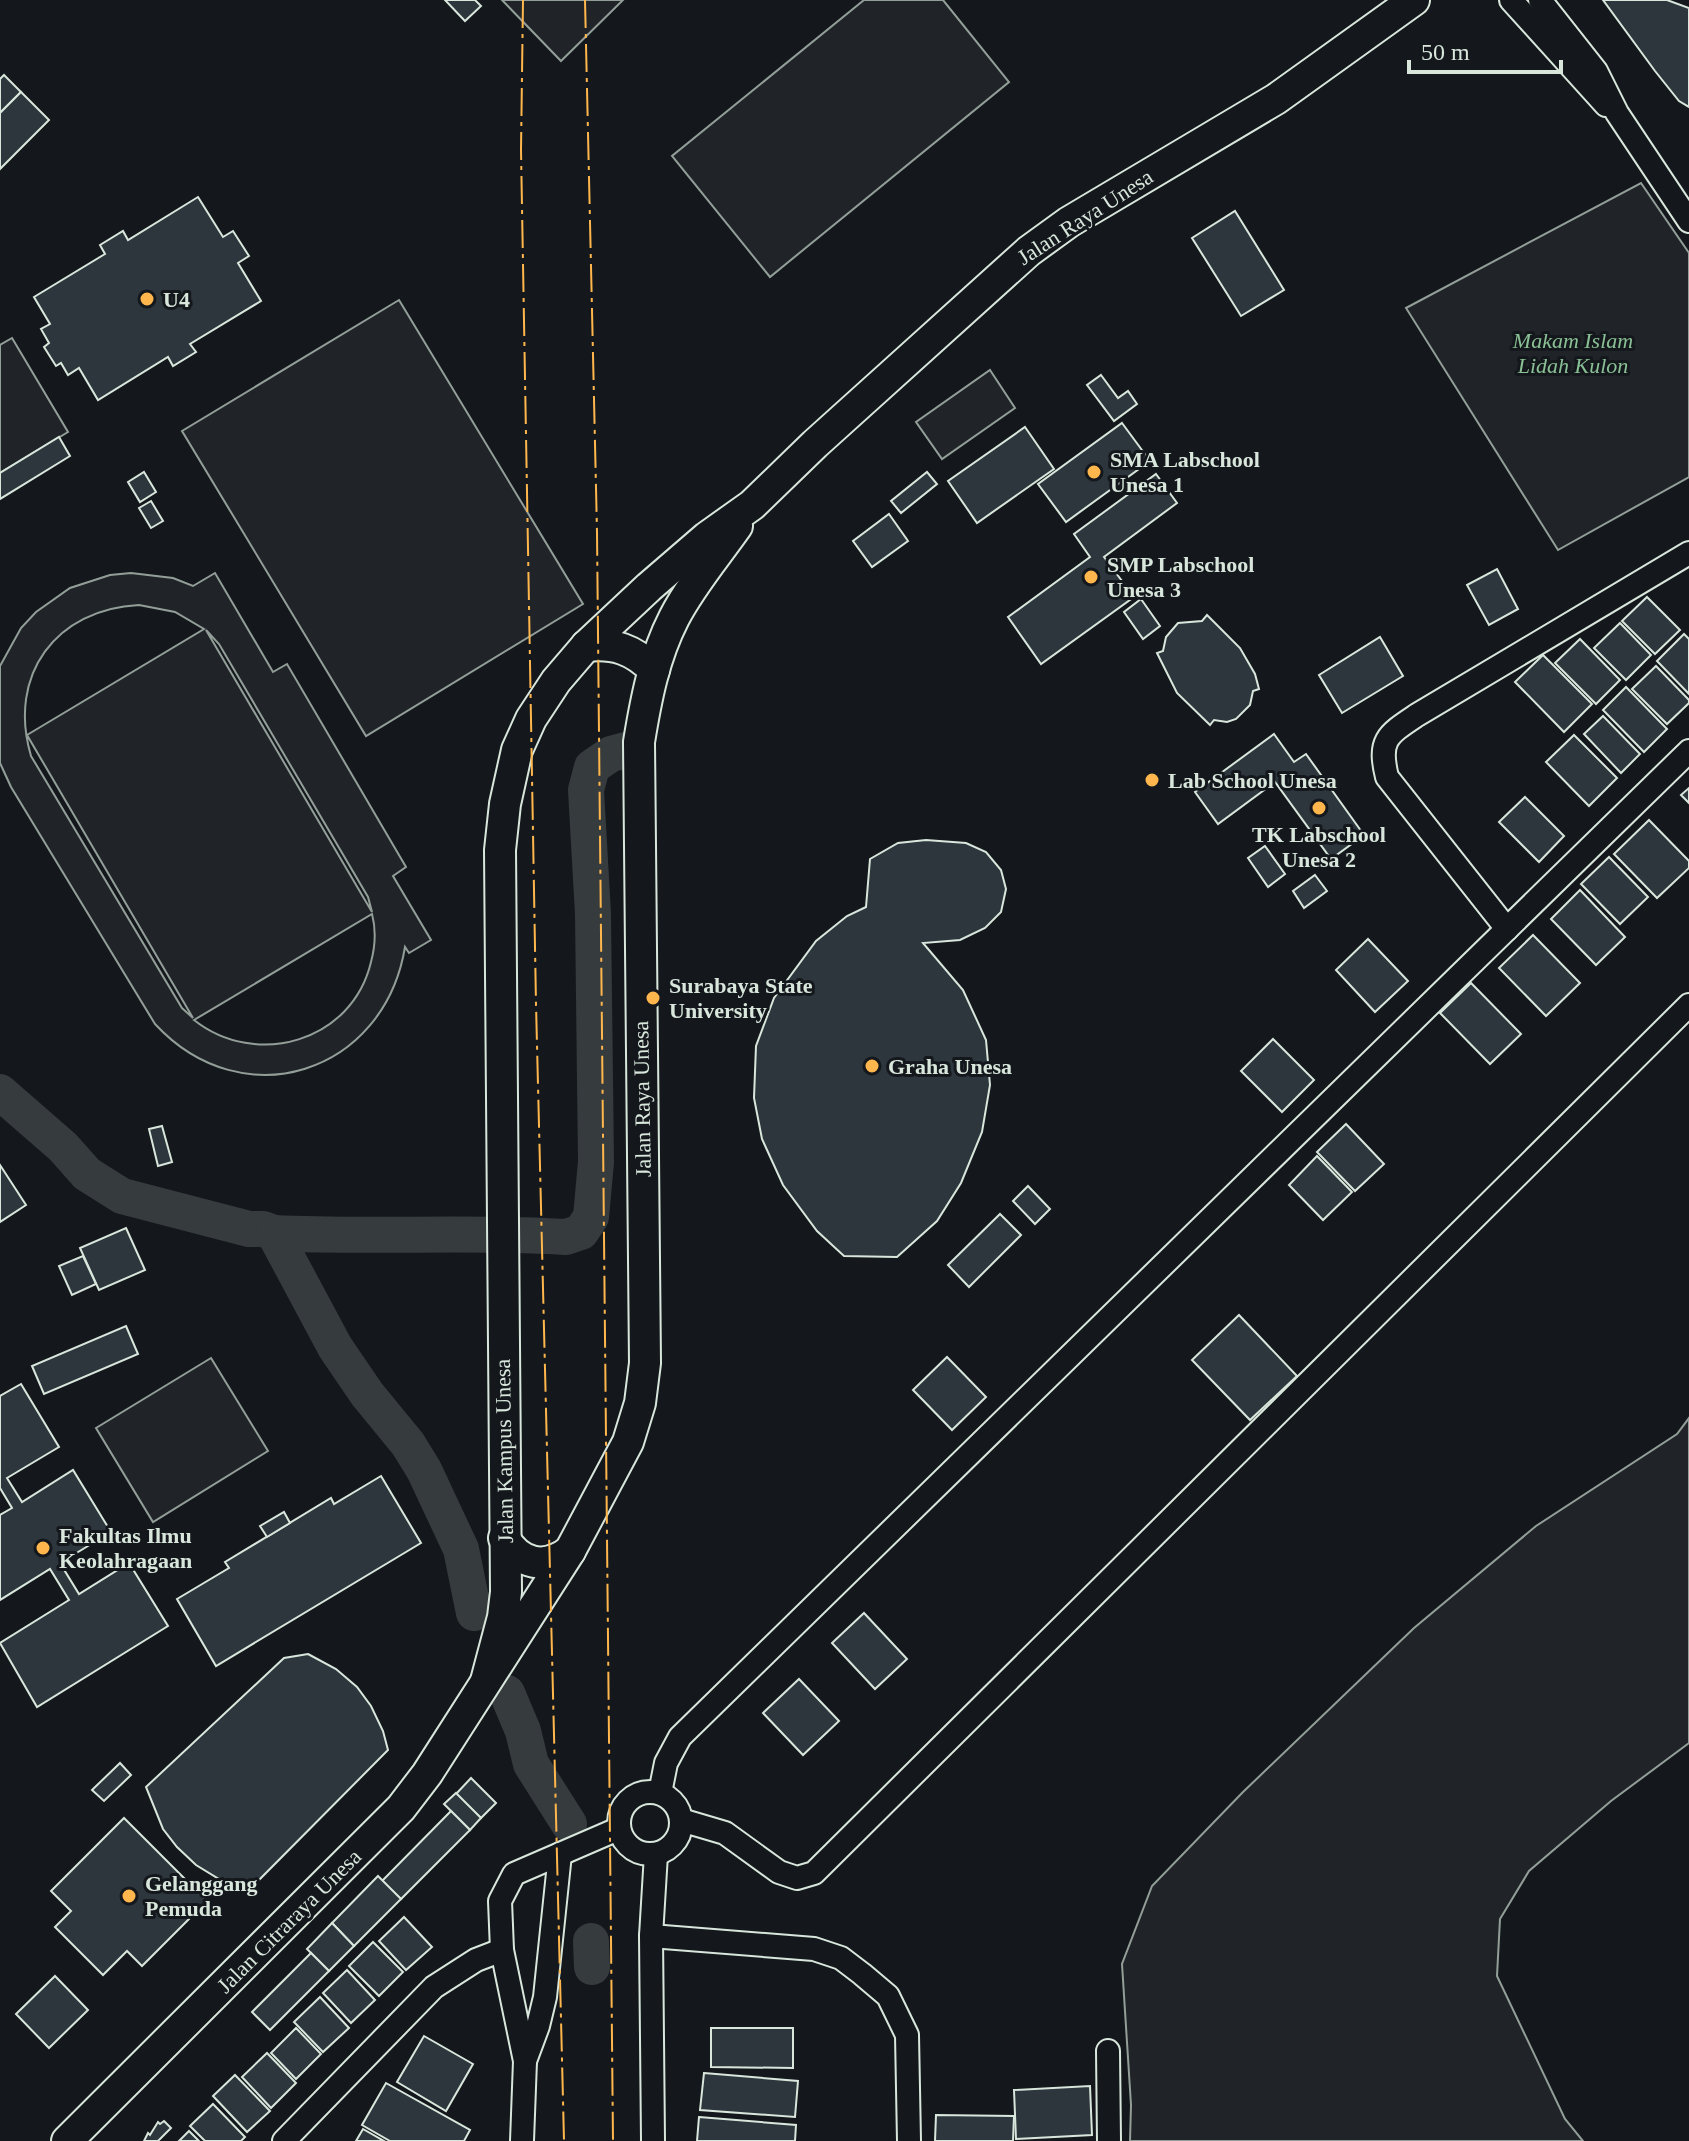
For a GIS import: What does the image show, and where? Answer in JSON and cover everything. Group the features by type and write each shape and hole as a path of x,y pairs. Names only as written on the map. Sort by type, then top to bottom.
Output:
{"main road":[{"name":"Jalan Raya Unesa","path":"502,1233 500,850 505,804 517,750 531,719 556,681 586,646 687,553 752,505 1029,251 1069,222 1276,99 1414,0"},
{"name":"Jalan Raya Unesa","path":"486,1681 570,1551 628,1442 640,1403 645,1363 639,757 645,705 654,670 675,615 752,505"},
{"path":"586,646 605,644 623,648 640,657 654,670"},
{"name":"Jalan Kampus Unesa","path":"486,1681 504,1604 502,1233"},
{"path":"504,1538 521,1558 534,1563 559,1559 570,1551"},
{"name":"Jalan Citraraya Unesa","path":"67,2141 401,1808 427,1774 486,1681"}],"street":[{"path":"1511,0 1592,91 1617,113"},
{"path":"1540,0 1596,71 1617,113 1689,221"},
{"path":"1507,929 1387,777 1381,754 1384,742 1392,731 1417,715 1689,553"},
{"path":"660,1793 666,1763 680,1737 1689,751"},
{"path":"681,1820 725,1833 779,1872 797,1878 814,1873 1689,1005"},
{"path":"660,1793 675,1804 681,1820 680,1832 667,1850 645,1855 631,1849 621,1838 618,1829 621,1810 633,1796 660,1793"},
{"path":"522,2141 525,2061 502,1950 500,1901 514,1874 618,1829"},
{"path":"525,2061 545,1997 560,1854"},
{"path":"653,2141 651,1936 656,1854"},
{"path":"651,1936 814,1949 841,1958 862,1974 888,1996 907,2035 909,2141"},
{"path":"284,2141 434,1987 476,1960 502,1950"},
{"path":"1108,2051 1109,2141"}],"green space":[{"path":"502,0 623,0 561,61"},
{"path":"864,0 943,0 1009,82 770,277 672,156"},
{"name":"Makam Islam Lidah Kulon","path":"1641,183 1689,253 1689,477 1558,550 1406,308"},
{"path":"399,300 583,604 366,736 182,431"},
{"path":"12,338 68,432 0,473 0,345"},
{"path":"990,370 1015,408 942,459 916,422"},
{"path":"131,573 173,578 193,586 215,573 273,672 287,664 406,867 393,876 431,940 409,953 405,947 392,991 369,1026 340,1052 305,1069 267,1075 228,1070 190,1053 155,1024 11,787 0,763 0,666 21,628 36,612 70,588 110,575","holes":["139,605 175,612 204,629 27,735 193,1018 182,1008 31,756 25,726 26,699 33,674 45,652 62,633 84,619 110,609","206,630 219,644 368,897 372,912","372,914 373,950 360,989 344,1012 323,1028 299,1039 272,1044 245,1043 219,1035 194,1020"]},
{"path":"211,1358 268,1451 153,1522 96,1428"},
{"path":"1689,1418 1689,1743 1611,1801 1529,1871 1500,1919 1497,1976 1565,2119 1583,2141 1130,2141 1131,2105 1122,1964 1152,1886 1243,1792 1414,1628 1536,1526 1677,1434"}],"building":[{"path":"445,0 475,0 481,6 465,21"},
{"path":"1603,0 1667,0 1689,8 1689,107 1679,101"},
{"path":"4,75 21,92 0,113 0,79"},
{"path":"21,92 49,120 0,169 0,113"},
{"name":"U4","path":"198,197 223,237 233,231 249,256 238,263 261,301 190,344 196,352 173,366 168,357 98,400 79,368 68,375 61,363 56,366 44,347 49,343 41,329 50,324 34,297 105,254 100,245 123,231 128,240"},
{"path":"1235,211 1284,290 1241,316 1192,238"},
{"path":"1101,375 1118,398 1128,391 1137,404 1114,421 1087,385"},
{"name":"SMA Labschool Unesa 1","path":"1122,423 1150,461 1066,522 1038,484"},
{"name":"SMA Labschool Unesa 1","path":"1025,427 1054,469 977,523 948,481"},
{"path":"59,437 70,456 0,499 0,473"},
{"path":"144,472 156,492 140,502 128,482"},
{"path":"927,472 937,484 901,513 891,501"},
{"name":"SMP Labschool Unesa 3","path":"1156,474 1177,503 1104,557 1134,597 1041,664 1008,617 1090,557 1074,534"},
{"path":"151,501 163,521 151,528 139,508"},
{"path":"889,514 908,541 872,567 853,541"},
{"path":"1497,569 1518,609 1489,625 1467,585"},
{"path":"1647,597 1680,630 1655,654 1622,621"},
{"path":"1141,599 1160,626 1143,639 1124,612"},
{"path":"1207,615 1240,648 1255,674 1259,689 1253,691 1250,705 1236,719 1227,722 1214,720 1210,725 1177,693 1157,653 1163,651 1166,637 1178,623 1202,621"},
{"path":"1620,623 1651,655 1626,680 1594,648"},
{"path":"1684,634 1689,639 1689,694 1657,661"},
{"path":"1380,637 1403,676 1342,713 1319,675"},
{"path":"1580,639 1620,680 1596,704 1555,663"},
{"path":"1543,655 1592,704 1564,732 1515,682"},
{"path":"1656,666 1689,700 1667,724 1632,689"},
{"path":"1626,687 1667,729 1644,752 1603,710"},
{"path":"1603,716 1640,754 1621,773 1584,734"},
{"name":"TK Labschool Unesa 2","path":"1274,734 1294,762 1306,754 1364,835 1331,859 1275,782 1218,824 1195,792"},
{"path":"1574,735 1617,778 1589,806 1546,762"},
{"path":"1689,788 1689,803 1681,795"},
{"path":"1525,797 1564,836 1539,862 1499,822"},
{"path":"1649,820 1689,861 1689,868 1657,898 1614,854"},
{"name":"Graha Unesa","path":"926,840 966,843 986,852 1001,870 1006,889 1001,912 985,928 960,940 923,943 963,990 986,1040 990,1085 982,1132 961,1183 937,1221 897,1257 844,1256 817,1231 783,1185 762,1139 754,1098 756,1046 774,998 816,941 847,916 866,907 870,859 898,843"},
{"path":"1265,846 1285,874 1268,887 1248,858"},
{"path":"1609,857 1648,897 1620,924 1581,884"},
{"path":"1315,875 1327,891 1304,908 1293,891"},
{"path":"1580,890 1625,937 1596,965 1551,919"},
{"path":"1533,935 1580,983 1546,1016 1499,968"},
{"path":"1368,939 1408,981 1375,1012 1336,970"},
{"path":"1471,983 1521,1034 1490,1064 1440,1013"},
{"path":"1273,1039 1314,1080 1282,1112 1241,1071"},
{"path":"1346,1124 1384,1164 1355,1191 1317,1152"},
{"path":"162,1126 172,1162 158,1166 149,1129"},
{"path":"1317,1156 1352,1192 1323,1220 1289,1185"},
{"path":"0,1165 26,1205 0,1222"},
{"path":"1028,1186 1050,1209 1035,1224 1013,1201"},
{"path":"1000,1214 1021,1235 969,1287 948,1265"},
{"path":"126,1228 145,1270 99,1290 80,1248"},
{"path":"83,1256 96,1284 72,1295 59,1266"},
{"path":"1239,1315 1297,1376 1250,1420 1192,1360"},
{"path":"126,1326 138,1354 44,1394 32,1366"},
{"path":"947,1357 986,1397 952,1430 913,1390"},
{"name":"Fakultas Ilmu Keolahragaan","path":"21,1384 59,1447 7,1478 22,1502 73,1470 111,1532 60,1563 79,1594 129,1563 168,1626 37,1707 0,1643 69,1600 50,1569 0,1600 0,1515 12,1508 0,1488 0,1396"},
{"path":"381,1476 421,1543 216,1666 177,1599 229,1568 225,1562 331,1498 334,1504"},
{"path":"284,1512 290,1523 267,1537 260,1526"},
{"path":"864,1613 907,1659 875,1689 832,1643"},
{"path":"308,1654 336,1669 357,1687 371,1706 388,1750 250,1889 219,1879 196,1865 177,1847 163,1829 146,1787 284,1658"},
{"path":"799,1679 839,1721 803,1755 763,1713"},
{"path":"120,1763 131,1775 104,1801 92,1790"},
{"path":"471,1778 496,1803 481,1818 456,1794"},
{"path":"456,1793 481,1818 470,1830 444,1804"},
{"path":"451,1811 470,1830 401,1899 382,1881"},
{"name":"Gelanggang Pemuda","path":"124,1818 207,1901 142,1966 127,1951 103,1975 55,1927 71,1911 51,1891"},
{"path":"378,1876 401,1899 354,1946 332,1923"},
{"path":"404,1917 432,1947 406,1970 379,1941"},
{"path":"332,1923 354,1946 329,1971 307,1949"},
{"path":"373,1942 403,1972 379,1996 349,1966"},
{"path":"311,1953 329,1971 270,2030 252,2012"},
{"path":"347,1970 375,2000 351,2023 323,1993"},
{"path":"55,1976 88,2010 49,2048 16,2014"},
{"path":"320,1997 349,2028 323,2052 294,2022"},
{"path":"296,2028 321,2054 296,2079 271,2053"},
{"path":"711,2028 793,2028 793,2068 711,2067"},
{"path":"424,2036 473,2064 446,2111 397,2082"},
{"path":"267,2053 296,2083 271,2108 242,2077"},
{"path":"704,2073 798,2081 795,2117 700,2110"},
{"path":"235,2075 270,2111 247,2132 213,2096"},
{"path":"386,2083 470,2130 464,2141 390,2141 362,2125"},
{"path":"1090,2086 1092,2135 1016,2139 1014,2090"},
{"path":"213,2104 245,2137 241,2141 205,2141 190,2126"},
{"path":"936,2115 1014,2116 1013,2141 935,2141"},
{"path":"699,2117 796,2125 795,2141 697,2141"},
{"path":"164,2121 171,2128 158,2141 144,2141 158,2122"},
{"path":"363,2129 384,2141 356,2141"},
{"path":"189,2131 199,2141 179,2141"}],"waterway":[{"path":"274,1233 566,1237 581,1232 591,1217 596,1162 593,914 586,790 592,767 611,754 630,749"},
{"path":"0,1092 63,1147 87,1174 122,1196 274,1233 335,1347 424,1470 461,1549 474,1613"},
{"path":"507,1693 523,1731 531,1764 569,1824"},
{"path":"591,1941 592,1967"}],"power":[{"path":"523,0 521,150 536,1004 564,2141"},
{"path":"585,0 597,532 613,2141"}],"place":[{"name":"U4","path":"147,299"},
{"name":"SMA Labschool Unesa 1","path":"1094,472"},
{"name":"SMP Labschool Unesa 3","path":"1091,577"},
{"name":"Lab School Unesa","path":"1152,780"},
{"name":"TK Labschool Unesa 2","path":"1319,808"},
{"name":"Surabaya State University","path":"653,998"},
{"name":"Graha Unesa","path":"872,1066"},
{"name":"Fakultas Ilmu Keolahragaan","path":"43,1548"},
{"name":"Gelanggang Pemuda","path":"129,1896"}]}
